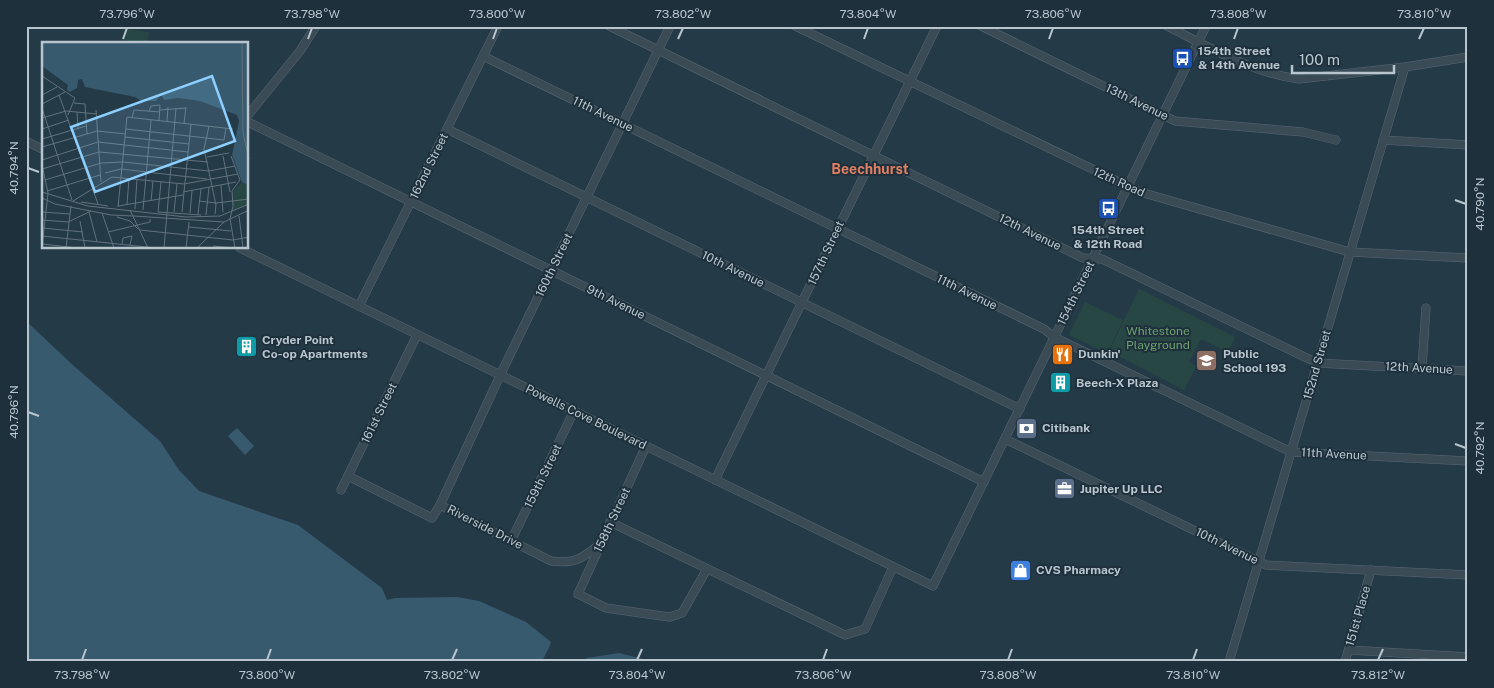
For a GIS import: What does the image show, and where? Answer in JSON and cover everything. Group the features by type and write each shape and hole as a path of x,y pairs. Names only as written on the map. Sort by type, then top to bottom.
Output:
{"street":[{"path":"249,114 300,51 316,26"},
{"name":"162nd Street","path":"358,306 498,26"},
{"name":"12th Avenue","path":"609,26 1083,258 1102,259 1317,363 1468,371"},
{"name":"160th Street","path":"440,505 500,376 670,26"},
{"name":"12th Road","path":"795,26 1140,192 1350,252 1468,258"},
{"name":"157th Street","path":"715,480 803,303 936,26"},
{"name":"13th Avenue","path":"981,26 1175,120 1303,132 1336,140"},
{"path":"1167,26 1259,70 1298,79 1405,68 1468,57"},
{"name":"154th Street","path":"934,586 1206,26"},
{"name":"11th Avenue","path":"483,56 838,228 1044,329 1054,337 1291,452 1468,461"},
{"name":"152nd Street","path":"1229,662 1405,68"},
{"name":"9th Avenue","path":"249,122 984,482"},
{"name":"10th Avenue","path":"447,129 1020,408"},
{"path":"1383,140 1468,145"},
{"path":"26,141 42,149"},
{"name":"Powells Cove Boulevard","path":"242,249 934,586"},
{"path":"1422,368 1426,308"},
{"name":"161st Street","path":"341,490 417,335"},
{"name":"159th Street","path":"511,541 574,411"},
{"name":"10th Avenue","path":"1005,439 1266,565 1468,575"},
{"name":"158th Street","path":"646,446 578,594 606,608 670,617 682,613 707,569"},
{"name":"Riverside Drive","path":"348,476 432,518 440,505 551,560 563,562 576,561 600,544"},
{"path":"610,522 845,635 865,629 893,567"},
{"name":"151st Place","path":"1345,662 1371,570"},
{"path":"1348,650 1427,658 1468,657"}],"green space":[{"path":"124,29 149,32 147,42 123,40"},
{"name":"Whitestone Playground","path":"1139,289 1235,337 1228,352 1201,339 1189,362 1196,366 1184,390 1109,351"},
{"path":"1085,302 1123,320 1107,353 1069,335"}],"water":[{"path":"26,321 75,367 160,441 179,470 199,491 298,525 382,588 387,600 395,598 457,597 479,601 526,622 551,642 542,662 26,662"},
{"path":"237,428 254,446 245,455 228,436"},
{"path":"619,653 655,662 579,662 587,658"}],"place":[{"name":"154th Street & 14th Avenue","path":"1182,58"},
{"name":"154th Street & 12th Road","path":"1108,209"},
{"name":"Cryder Point Co-op Apartments","path":"246,347"},
{"name":"Dunkin'","path":"1062,354"},
{"name":"Public School 193","path":"1207,361"},
{"name":"Beech-X Plaza","path":"1060,383"},
{"name":"Citibank","path":"1026,428"},
{"name":"Jupiter Up LLC","path":"1064,489"},
{"name":"CVS Pharmacy","path":"1020,570"}],"district":[{"name":"Beechhurst","path":"870,169"}]}
